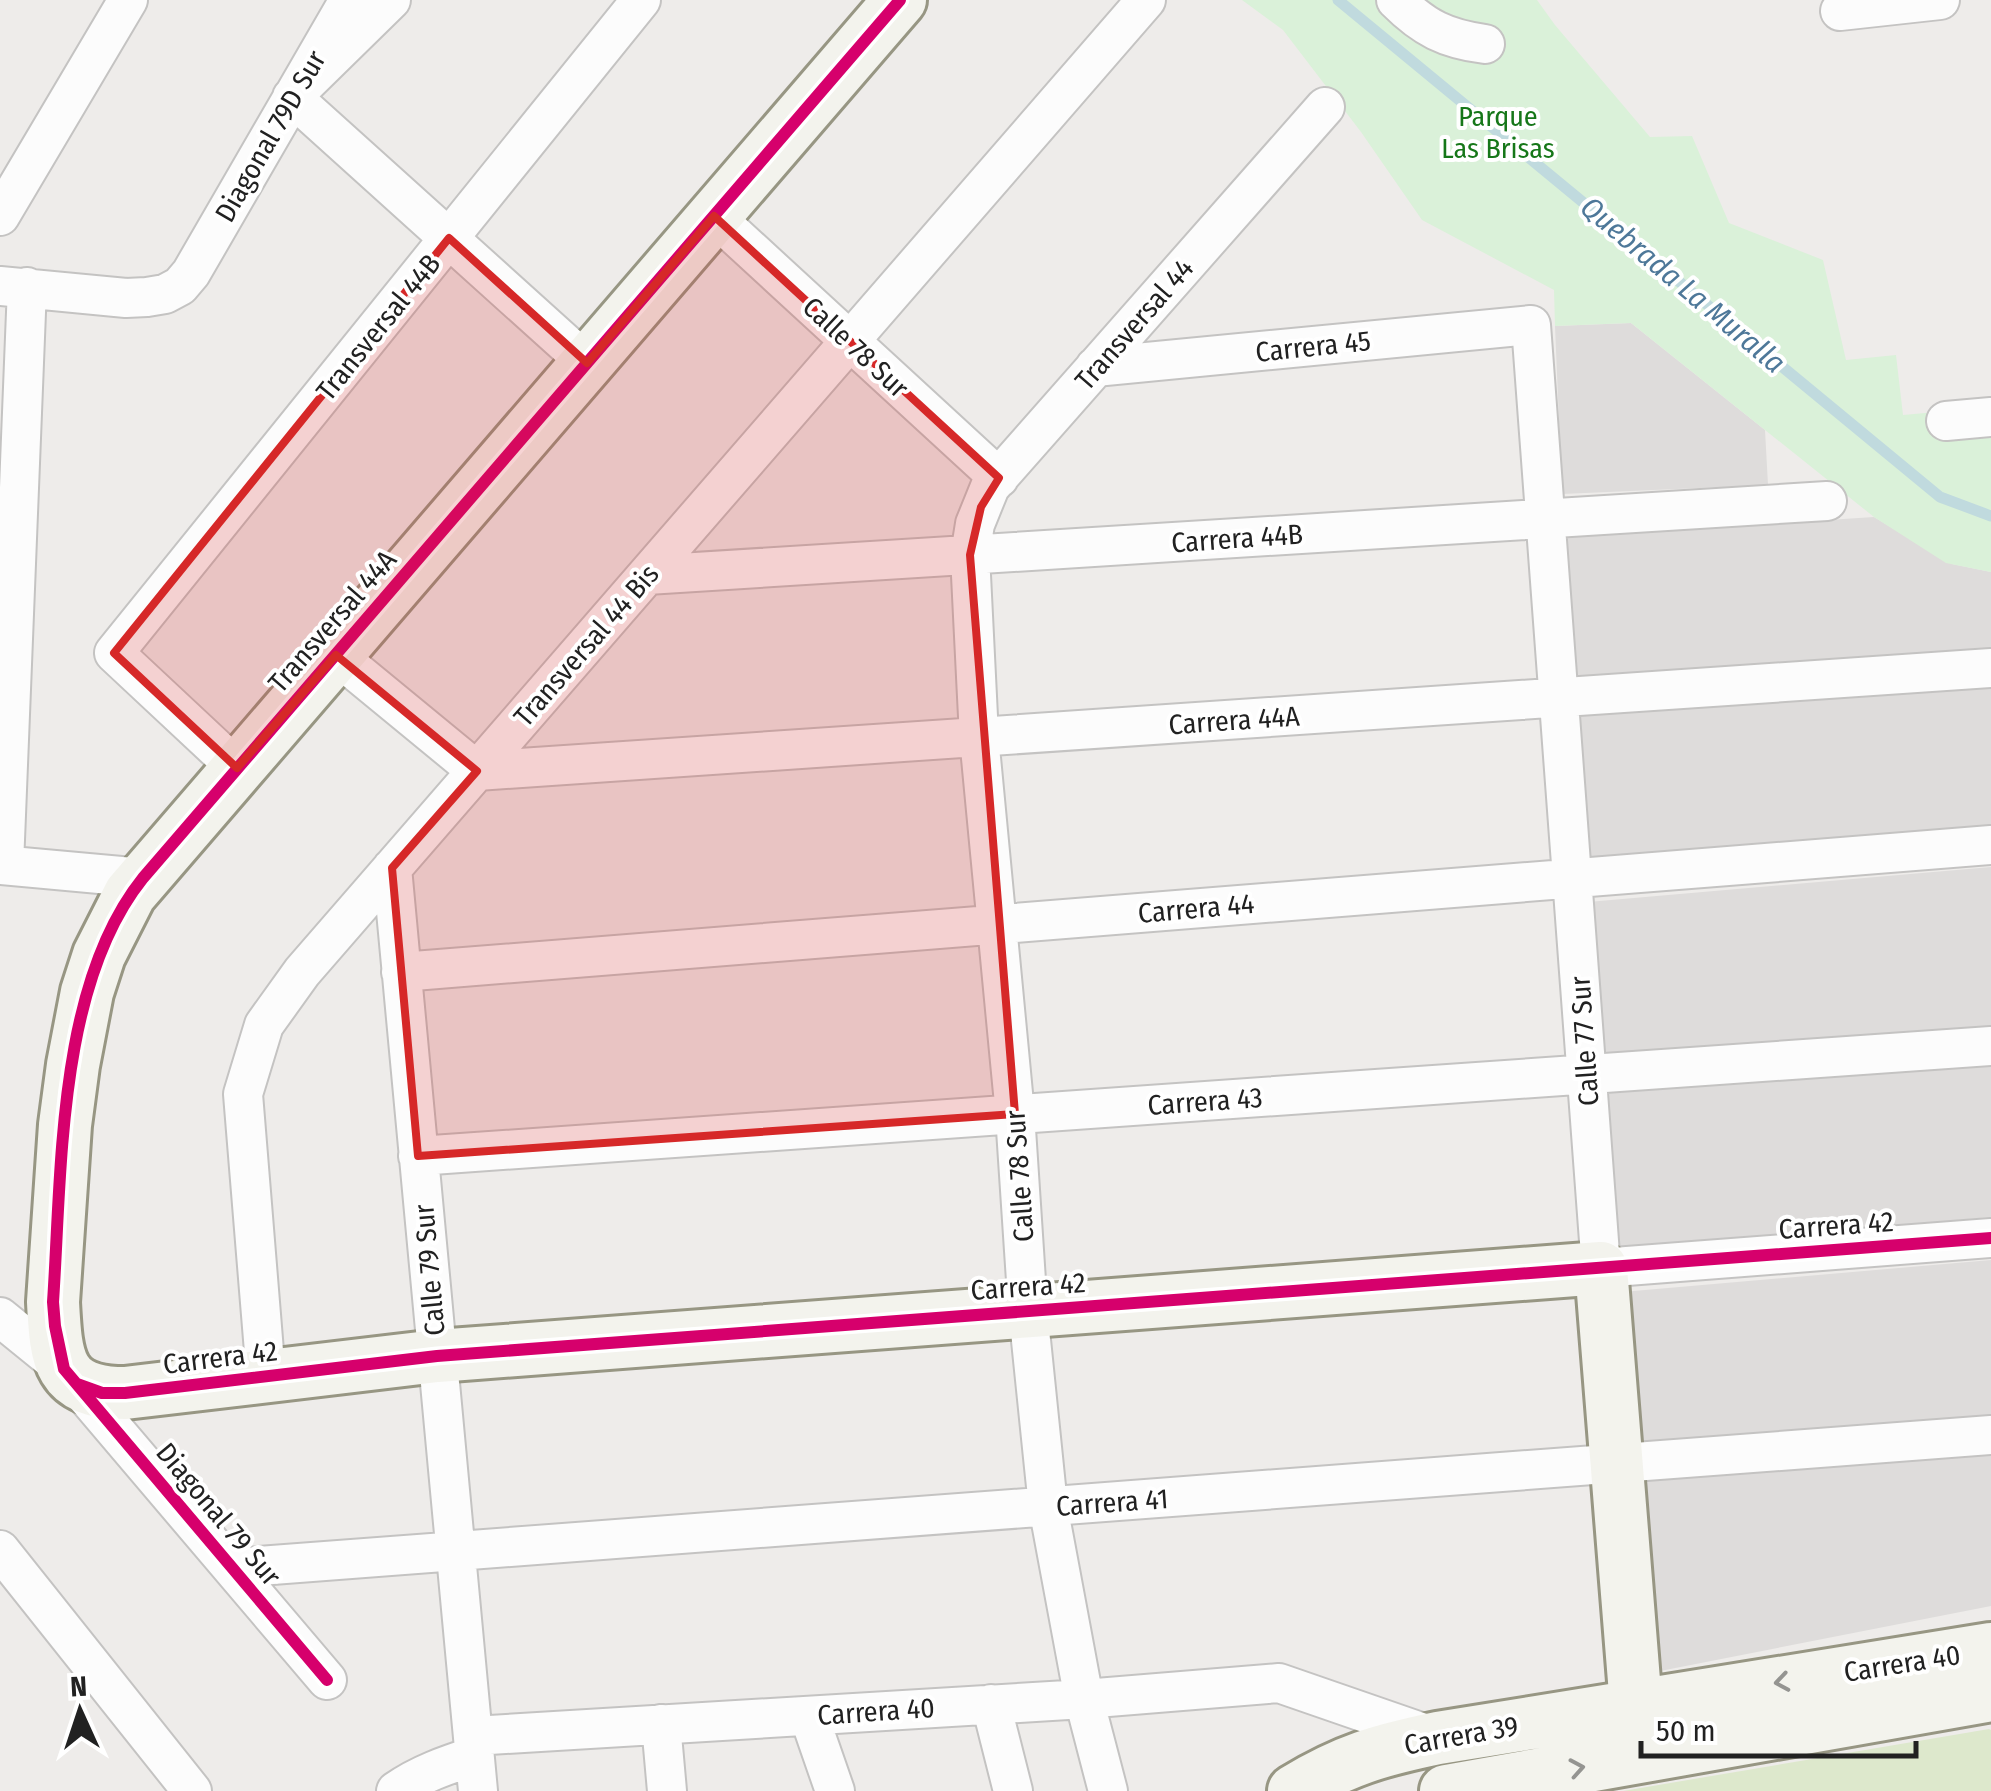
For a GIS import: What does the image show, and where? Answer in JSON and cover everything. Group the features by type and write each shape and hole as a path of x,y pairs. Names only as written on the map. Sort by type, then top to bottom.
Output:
{"street":[{"path":"0,216 128,0"},
{"name":"Diagonal 79D Sur","path":"14,287 147,298 180,286 349,0"},
{"path":"390,0 292,97 587,363"},
{"name":"Transversal 44B","path":"237,768 114,653 641,0"},
{"name":"Transversal 44A","path":"69,1375 55,1326 54,1302 65,1125 87,992 99,955 130,894 900,0"},
{"name":"Transversal 44 Bis","path":"266,1376 243,1094 264,1025 302,972 1146,0"},
{"path":"1396,0 1436,32 1485,44"},
{"path":"1840,11 1940,0"},
{"name":"Transversal 44","path":"970,555 975,524 990,487 1325,107"},
{"name":"Calle 78 Sur","path":"714,216 999,478"},
{"path":"14,287 2,865 143,878"},
{"name":"Carrera 45","path":"1095,368 1530,325"},
{"name":"Calle 77 Sur","path":"1530,325 1638,1731"},
{"path":"1946,421 1991,416"},
{"name":"Carrera 44B","path":"647,575 1826,501"},
{"name":"Calle 78 Sur","path":"970,555 979,738 1048,1506 1084,1699 1108,1791"},
{"path":"336,654 477,770"},
{"name":"Carrera 44A","path":"477,770 1991,668"},
{"name":"Carrera 44","path":"402,972 1991,845"},
{"name":"Calle 79 Sur","path":"392,868 475,1761"},
{"name":"Carrera 43","path":"418,1156 1991,1046"},
{"name":"Carrera 42","path":"69,1375 86,1389 125,1393 438,1356 1991,1238"},
{"name":"Diagonal 79 Sur","path":"0,1317 69,1375 327,1680"},
{"name":"Carrera 41","path":"232,1568 1991,1436"},
{"path":"0,1550 192,1791"},
{"name":"Carrera 40","path":"1638,1731 1991,1649"},
{"name":"Carrera 40","path":"396,1791 438,1768 662,1724 1084,1699 1279,1683 1438,1738"},
{"name":"Carrera 40","path":"1638,1731 1991,1695"},
{"path":"991,1704 1013,1791"},
{"path":"809,1716 835,1791"},
{"path":"662,1724 668,1791"},
{"name":"Carrera 39","path":"1294,1791 1348,1761 1438,1738 1638,1731"},
{"name":"Carrera 39","path":"1446,1791 1638,1731"}],"highlighted area":[{"path":"714,216 999,478 981,507 970,555 1015,1114 418,1156 392,868 477,771 336,655 237,768 114,653 449,238 587,363"}],"shaded area":[{"path":"1631,323 1765,430 1768,485 1562,494 1555,326"},
{"path":"1874,517 1952,564 1991,572 1991,650 1572,680 1563,537"},
{"path":"1991,678 1991,838 1591,867 1579,709"},
{"path":"1991,867 1991,1026 1602,1060 1588,902"},
{"path":"1991,1057 1991,1217 1616,1250 1603,1091"},
{"path":"1991,1260 1991,1420 1636,1451 1622,1292"},
{"path":"1991,1452 1991,1606 1655,1672 1641,1478"}],"green space":[{"name":"Parque Las Brisas","path":"1242,0 1537,0 1650,137 1692,136 1729,223 1823,260 1846,360 1896,355 1903,415 1991,407 1991,572 1946,563 1874,517 1631,323 1555,326 1554,290 1422,220 1283,30"},
{"path":"1989,1729 1991,1791 1623,1791"}],"waterway":[{"name":"Quebrada La Muralla","path":"1338,0 1940,497 1991,516"}],"cycle path":[{"path":"327,1680 64,1369 53,1302 63,1138 79,1024 94,971 115,922 143,878 900,0"},
{"path":"77,1384 102,1393 125,1393 437,1356 1991,1238"}]}
